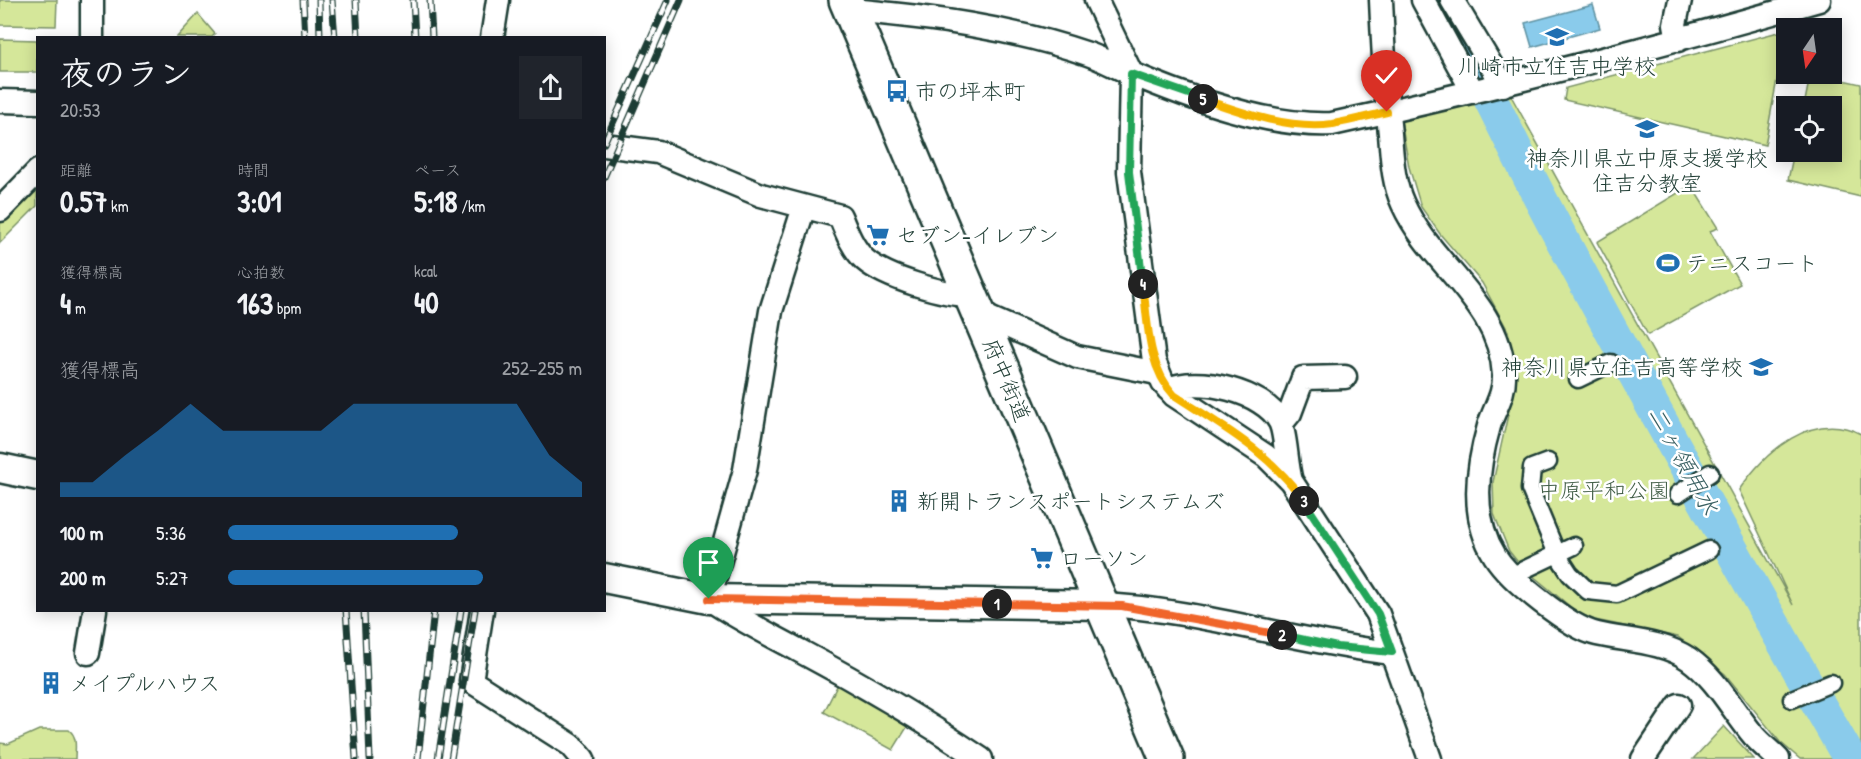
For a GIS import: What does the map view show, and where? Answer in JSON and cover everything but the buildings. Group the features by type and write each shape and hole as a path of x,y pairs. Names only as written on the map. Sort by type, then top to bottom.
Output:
{"highway":[{"name":"府中街道","path":"848,5 1167,759"}],"street":[{"path":"92,0 92,36"},
{"path":"492,36 498,0"},
{"path":"1096,0 1131,74 1129,172 1152,350 1163,381 1266,456 1291,481 1378,614 1424,755"},
{"path":"1381,0 1387,112 1393,171 1402,203 1430,246 1478,302 1500,352 1504,377 1498,404 1489,426 1477,501 1494,555 1534,596 1577,627 1677,652 1690,660 1730,701 1754,735 1778,759"},
{"path":"1423,0 1488,88"},
{"path":"1452,0 1488,88"},
{"path":"1678,40 1675,24 1680,0"},
{"path":"848,5 1022,35 1090,54 1131,74 1235,111 1287,122 1332,124 1488,88 1678,40 1819,0"},
{"path":"0,101 36,102"},
{"path":"606,145 658,152 761,195 840,216 849,238 865,260 900,279 974,304 1077,357 1163,381 1197,383 1247,394 1265,405 1281,424 1291,481"},
{"path":"0,210 36,173"},
{"path":"709,599 745,470 771,311 804,207"},
{"path":"1578,379 1611,363"},
{"path":"1281,424 1290,413 1303,378 1345,377"},
{"path":"1548,462 1532,468 1529,481 1557,554 1570,574 1588,591 1607,594 1629,590 1709,550"},
{"path":"0,468 36,476"},
{"path":"1678,494 1710,473"},
{"path":"1513,575 1574,546"},
{"path":"606,578 709,599 1102,605 1190,616 1337,647 1392,652"},
{"path":"709,599 740,620 800,651 937,730 981,759"},
{"path":"88,653 95,612"},
{"path":"482,612 471,681 563,740 583,759"},
{"path":"1792,699 1831,683"},
{"path":"1643,759 1679,705"}],"green space":[{"path":"0,0 57,0 56,26 0,25"},
{"path":"198,14 215,34 213,36 178,36"},
{"path":"1776,33 1776,84 1765,145 1564,100 1566,88"},
{"path":"0,39 36,40 36,72 0,72"},
{"path":"1842,80 1861,84 1861,197 1788,180 1792,162 1842,162 1842,96 1806,96 1808,86 1842,84"},
{"name":"中原平和公園","path":"1510,94 1793,605 1739,490 1762,462 1791,438 1825,427 1843,427 1861,434 1861,759 1800,759 1780,742 1725,674 1678,637 1595,620 1578,613 1521,566 1509,551 1494,514 1493,482 1517,374 1508,331 1482,283 1440,234 1421,207 1409,167 1401,121"},
{"path":"36,179 36,207 0,243 0,216"},
{"name":"テニスコート","path":"1691,185 1718,228 1710,231 1740,284 1648,335 1597,242"},
{"path":"838,684 909,724 893,750 824,712"},
{"path":"1724,726 1754,759 1693,759"},
{"path":"39,730 69,730 75,739 75,759 0,759 0,743 8,744"}],"water":[{"path":"1593,5 1600,28 1532,47 1525,23"}],"waterway":[{"name":"二ヶ領用水","path":"1438,0 1544,205 1666,432 1850,759"}],"railway":[{"path":"303,0 305,36"},
{"path":"319,0 320,36"},
{"path":"332,0 335,36"},
{"path":"356,0 358,36"},
{"path":"413,0 415,36"},
{"path":"430,0 432,36"},
{"path":"606,139 668,0"},
{"path":"606,172 681,0"},
{"path":"346,612 356,759"},
{"path":"364,612 370,759"},
{"path":"418,759 434,612"},
{"path":"438,759 461,612"},
{"path":"451,759 475,612"}],"place":[{"name":"川崎市立住吉中学校","path":"1557,37"},
{"name":"市の坪本町","path":"897,91"},
{"name":"神奈川県立中原支援学校 住吉分教室","path":"1647,129"},
{"name":"セブン-イレブン","path":"878,235"},
{"name":"テニスコート","path":"1668,263"},
{"name":"神奈川県立住吉高等学校","path":"1761,367"},
{"name":"新開トランスポートシステムズ","path":"899,501"},
{"name":"ローソン","path":"1042,558"},
{"name":"メイプルハウス","path":"51,683"}],"route":[{"path":"709,599 1122,606 1190,616 1337,647 1392,652 1378,614 1367,594 1291,481 1266,456 1174,395 1157,373 1129,172 1131,74 1235,111 1287,122 1311,125 1332,124 1387,112"}]}
